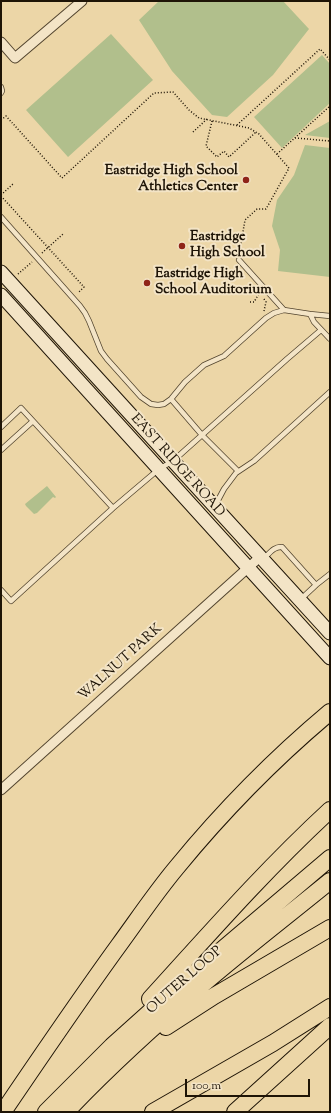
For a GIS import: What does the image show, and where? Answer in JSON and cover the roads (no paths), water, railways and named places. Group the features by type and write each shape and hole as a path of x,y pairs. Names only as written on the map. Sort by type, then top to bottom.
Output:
{"highway":[{"path":"2,1112 155,895 198,843 240,797 272,764 330,712"},
{"path":"71,1086 257,881 330,810"},
{"name":"OUTER LOOP","path":"46,1112 112,1046 171,993 330,858"},
{"name":"OUTER LOOP","path":"66,1112 144,1036 202,985 330,881"},
{"path":"110,1068 154,1035 203,1003 330,928"},
{"path":"1,1098 86,991"},
{"path":"153,1112 273,1044 330,1007"},
{"path":"235,1112 330,1026"}],"main road":[{"name":"EAST RIDGE ROAD","path":"1,272 215,508 300,600 329,629"},
{"name":"EAST RIDGE ROAD","path":"1,295 330,658"}],"street":[{"path":"1,42 15,58 82,1"},
{"name":"WALNUT PARK","path":"1,790 261,558"},
{"path":"314,640 329,629"}],"lane":[{"path":"1,87 1,93"},
{"path":"1,217 80,306 87,317 101,351 141,397 151,404 164,404 204,365 224,356 266,318 274,313 284,310 330,316"},
{"path":"239,260 284,310"},
{"path":"310,314 330,340"},
{"path":"1,590 11,601 114,508 159,469 172,461 321,330"},
{"path":"215,508 216,502 224,489 238,471 254,461 330,392"},
{"path":"170,399 202,435 238,471"},
{"path":"1,427 21,408 114,508"},
{"path":"1,450 33,421"},
{"path":"261,558 275,548 282,547 316,585"},
{"path":"300,600 330,574"}],"place":[{"name":"Eastridge High School Athletics Center","path":"246,180"},
{"name":"Eastridge High School","path":"182,246"},
{"name":"Eastridge High School Auditorium","path":"147,283"}]}
